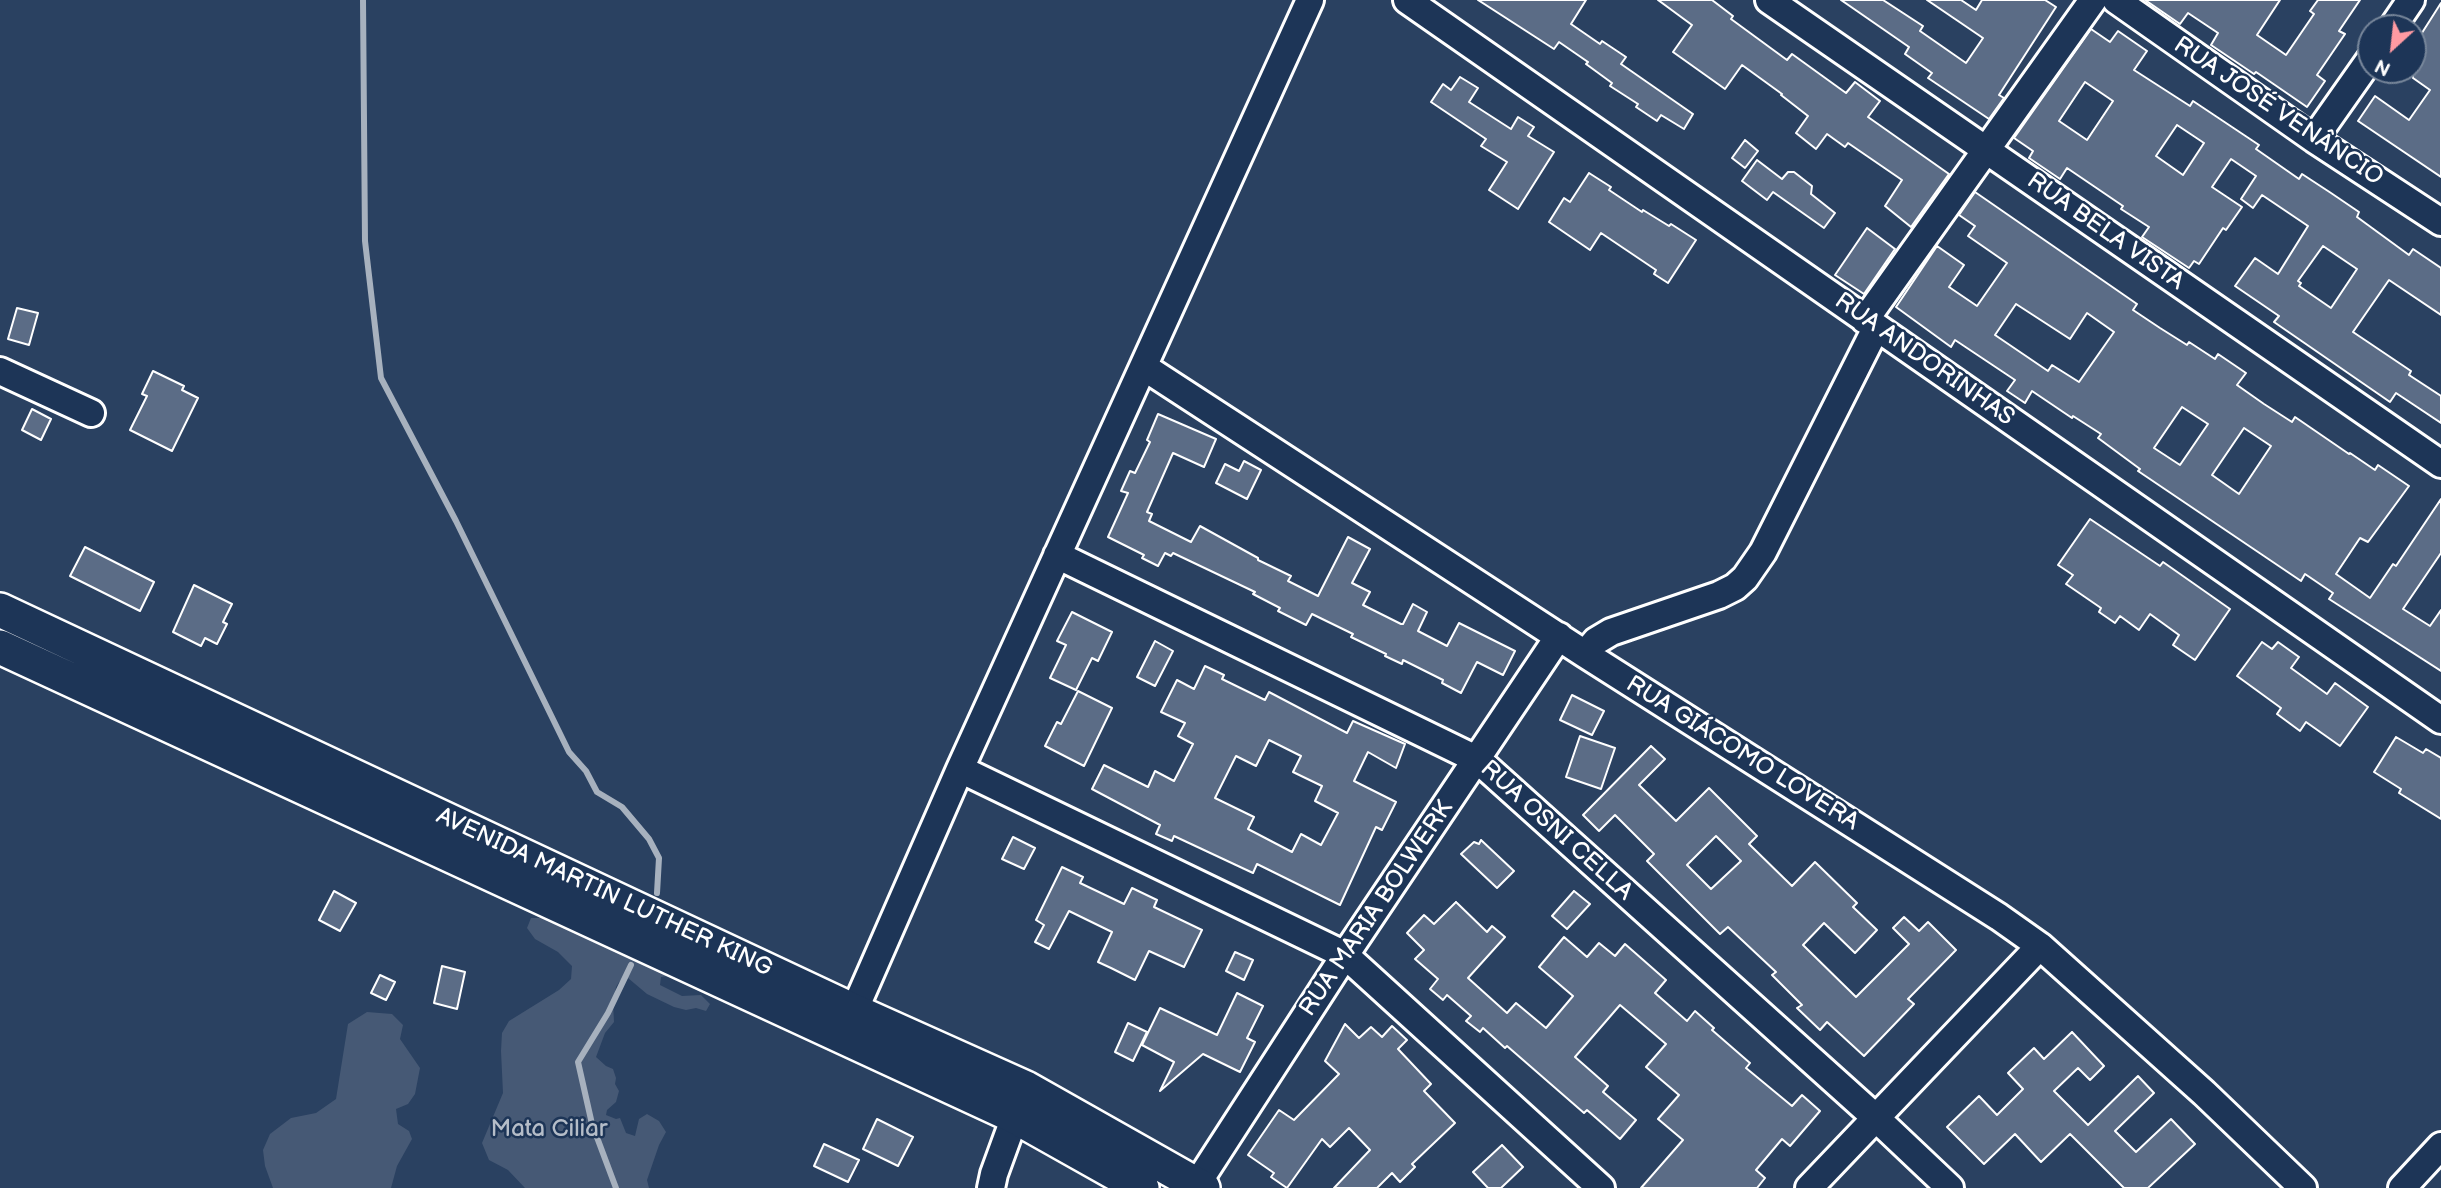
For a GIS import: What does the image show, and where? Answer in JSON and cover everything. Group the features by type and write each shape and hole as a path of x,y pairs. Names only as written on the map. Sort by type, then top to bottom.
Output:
{"main road":[{"name":"AVENIDA MARTIN LUTHER KING","path":"0,610 854,1011 1020,1102 1142,1188"},
{"name":"AVENIDA MARTIN LUTHER KING","path":"0,647 1020,1102 1200,1186"}],"street":[{"path":"854,1011 960,769 1310,0"},
{"name":"RUA ANDORINHAS","path":"1407,0 2441,720"},
{"name":"RUA BELA VISTA","path":"1769,0 2441,464"},
{"path":"1584,654 1596,641 1611,632 1719,595 1745,578 1763,552 1871,324 1986,150 2092,0"},
{"name":"RUA JOSÉ VENÂNCIO","path":"2116,0 2314,139 2441,222"},
{"path":"2314,139 2357,78"},
{"name":"RUA GIÁCOMO LOVERA","path":"1144,367 1584,654 1999,917 2040,946 2204,1093 2303,1188"},
{"path":"0,371 91,413"},
{"name":"RUA OSNI CELLA","path":"1057,555 1478,760 1950,1188"},
{"name":"RUA MARIA BOLWERK","path":"1200,1186 1345,955 1559,636"},
{"path":"960,769 1345,955 1601,1188"},
{"path":"1809,1188 2040,946"},
{"path":"991,1188 1020,1102"},
{"path":"2402,1188 2441,1146"}],"green space":[{"name":"Mata Ciliar","path":"531,918 545,918 616,938 673,975 661,977 660,985 682,996 701,995 710,1004 706,1011 674,1007 647,994 628,978 619,982 616,987 614,1022 605,1033 596,1057 613,1069 619,1091 616,1102 607,1110 606,1115 620,1118 626,1133 635,1136 639,1119 647,1114 659,1121 666,1132 647,1180 649,1188 525,1188 508,1170 489,1160 482,1143 503,1093 502,1033 509,1021 559,990 571,979 572,966 558,952 535,939 527,928"},
{"path":"367,1012 392,1014 403,1025 400,1039 420,1068 415,1094 408,1104 396,1109 398,1124 409,1131 412,1139 397,1166 391,1188 273,1188 265,1166 263,1150 270,1134 291,1118 316,1113 336,1099 348,1024"}],"building":[{"path":"1478,0 1586,0 1571,24 1600,44 1602,41 1626,57 1621,64 1693,114 1684,129 1661,115 1657,121 1636,107 1638,104 1610,86 1612,83 1586,64 1588,62 1559,42 1554,49"},
{"path":"1658,0 1712,0 1733,16 1731,19 1787,60 1792,54 1846,93 1855,82 1880,101 1868,117 1949,174 1911,227 1885,206 1902,180 1848,143 1845,147 1827,134 1816,149 1796,133 1808,116 1742,65 1725,89 1673,52 1692,25"},
{"path":"1841,0 1883,0 1923,26 1920,31 1966,63 1983,38 1927,0 1961,0 1976,10 1982,0 2045,0 2056,7 1999,95 2004,98 1989,119 1928,78 1932,73 1905,54 1909,47"},
{"path":"2145,0 2280,0 2257,35 2286,55 2314,14 2310,11 2318,0 2360,0 2339,31 2345,34 2317,75 2325,81 2307,107 2211,45 2218,33 2188,13 2180,24"},
{"path":"2441,3 2441,177 2358,121 2375,96 2409,120 2430,90 2422,84 2427,84 2427,25"},
{"path":"2091,29 2110,42 2118,31 2147,51 2134,70 2190,106 2193,101 2259,145 2256,149 2299,179 2302,174 2331,193 2359,212 2357,217 2409,255 2413,249 2441,268 2441,315 2389,280 2353,332 2411,371 2409,375 2441,396 2441,423 2396,393 2390,402 2274,322 2279,316 2235,286 2255,258 2278,274 2308,226 2262,195 2253,208 2241,199 2256,176 2231,159 2212,187 2242,207 2226,230 2223,228 2199,264 2194,261 2189,268 2142,237 2149,227 2121,209 2123,206 2067,168 2060,179 2029,158 2033,151 2014,138","holes":["2085,82 2113,101 2087,140 2059,121","2177,125 2204,143 2183,175 2156,156","2323,246 2357,269 2331,308 2299,286 2301,283 2298,281"]},
{"path":"1460,77 1478,88 1469,102 1511,129 1518,117 1534,127 1528,136 1554,152 1518,209 1489,190 1507,162 1481,146 1486,139 1431,102 1443,84 1451,90"},
{"path":"1745,140 1758,151 1745,168 1732,158"},
{"path":"1757,160 1782,179 1788,172 1794,172 1812,186 1811,194 1835,213 1824,228 1773,192 1767,200 1742,181"},
{"path":"1589,173 1642,212 1643,210 1669,226 1671,224 1696,240 1668,283 1654,274 1656,270 1601,233 1590,250 1549,222 1564,198 1570,202"},
{"path":"1975,192 2137,304 2133,310 2187,345 2189,342 2215,359 2218,354 2246,373 2237,385 2264,404 2292,422 2295,417 2375,470 2378,465 2409,486 2368,542 2360,538 2336,574 2370,598 2393,564 2396,566 2441,499 2441,553 2403,609 2430,626 2441,610 2441,671 2329,599 2333,593 2305,574 2301,581 2138,471 2140,469 2098,438 2101,434 2032,391 2025,403 2007,391 2015,380 1955,340 1951,347 1896,307 1937,246 1964,265 1949,287 1977,306 2007,263 1968,236 1975,226 1959,215","holes":["2016,304 2070,339 2087,313 2114,332 2079,382 2052,365 2048,371 1995,335","2182,407 2208,424 2180,465 2154,448","2244,428 2271,446 2239,494 2212,475"]},
{"path":"1867,228 1895,249 1864,294 1835,275"},
{"path":"17,308 38,313 29,345 8,339"},
{"path":"153,371 184,386 182,390 198,398 172,451 130,430 147,396 142,394"},
{"path":"32,409 51,419 41,440 22,430"},
{"path":"1158,414 1216,439 1204,467 1173,453 1147,512 1152,514 1149,521 1191,542 1200,526 1291,576 1288,581 1318,596 1348,537 1370,549 1352,583 1370,592 1363,605 1403,624 1413,604 1427,612 1418,631 1447,646 1459,623 1515,651 1503,675 1477,662 1461,693 1442,683 1443,680 1403,660 1402,664 1385,656 1386,654 1351,637 1353,634 1312,614 1306,625 1278,611 1280,608 1253,594 1255,592 1173,553 1171,556 1165,553 1158,566 1142,558 1144,555 1108,537 1128,493 1121,491 1130,471 1135,473 1150,442 1147,440"},
{"path":"1244,461 1261,470 1247,499 1216,483 1225,464 1239,471"},
{"path":"2090,519 2160,566 2163,562 2230,609 2195,660 2173,645 2179,635 2150,614 2139,630 2120,616 2115,623 2099,612 2101,608 2066,584 2073,575 2058,565"},
{"path":"85,547 154,582 140,611 70,576"},
{"path":"194,585 232,604 223,622 227,624 217,644 205,638 201,646 173,632"},
{"path":"1072,612 1112,632 1098,661 1092,658 1076,690 1050,678 1066,645 1057,641"},
{"path":"1155,641 1173,651 1155,686 1137,677"},
{"path":"2262,642 2272,649 2278,642 2299,657 2291,668 2327,694 2335,683 2368,707 2340,746 2306,722 2300,731 2277,714 2281,708 2237,676"},
{"path":"1205,666 1224,675 1222,679 1265,700 1269,692 1347,733 1353,721 1405,744 1396,768 1368,752 1354,781 1396,802 1382,830 1376,827 1340,905 1257,864 1253,873 1174,836 1172,841 1156,834 1160,825 1092,789 1104,765 1148,787 1155,771 1174,781 1193,744 1178,736 1185,723 1161,712 1177,680 1194,689","holes":["1269,740 1301,756 1293,772 1322,786 1315,801 1338,813 1321,845 1301,834 1292,852 1248,829 1254,817 1215,798 1236,756 1256,766"]},
{"path":"1078,691 1112,708 1084,766 1045,746 1057,722 1061,724"},
{"path":"1572,695 1604,711 1592,735 1560,720"},
{"path":"1580,736 1615,748 1601,789 1566,777"},
{"path":"2396,737 2423,753 2426,749 2441,758 2441,819 2399,793 2401,789 2374,772"},
{"path":"1651,746 1665,759 1639,785 1676,821 1709,788 1757,836 1749,844 1792,886 1815,862 1857,903 1853,907 1877,930 1855,953 1824,923 1803,945 1856,997 1909,944 1893,928 1904,917 1919,931 1928,922 1956,950 1908,999 1914,1004 1864,1056 1827,1022 1820,1030 1797,1008 1802,1005 1772,975 1776,972 1728,927 1720,934 1647,861 1654,854 1615,815 1599,831 1583,815","holes":["1716,836 1741,861 1711,889 1687,865"]},
{"path":"1013,837 1035,848 1024,869 1002,859"},
{"path":"1481,840 1514,871 1497,888 1461,854 1474,842 1479,844"},
{"path":"1062,867 1083,877 1080,883 1124,904 1132,888 1157,900 1154,907 1202,930 1184,967 1149,951 1135,980 1098,962 1112,932 1069,911 1049,949 1035,942 1044,925 1036,920"},
{"path":"334,891 356,903 340,931 319,920"},
{"path":"1574,891 1590,904 1567,929 1552,916"},
{"path":"1456,902 1487,932 1492,926 1505,937 1468,978 1507,1013 1516,1003 1546,1028 1573,996 1539,967 1564,937 1587,957 1599,943 1615,956 1625,944 1666,980 1655,993 1687,1021 1695,1011 1714,1028 1712,1030 1750,1063 1746,1068 1792,1106 1802,1095 1820,1111 1790,1146 1782,1139 1756,1170 1765,1178 1757,1188 1641,1188 1683,1140 1658,1119 1679,1095 1646,1067 1666,1044 1620,1005 1575,1057 1608,1086 1603,1092 1636,1120 1620,1139 1587,1110 1584,1113 1507,1046 1505,1048 1483,1028 1480,1032 1466,1021 1471,1016 1447,995 1443,1000 1430,989 1438,979 1415,959 1424,950 1407,933 1424,915 1434,924"},
{"path":"1235,952 1253,960 1244,980 1226,971"},
{"path":"442,966 465,972 457,1009 434,1003"},
{"path":"380,975 395,982 386,1000 371,993"},
{"path":"1237,993 1263,1006 1247,1038 1255,1042 1240,1072 1203,1054 1160,1091 1174,1062 1142,1045 1160,1008 1217,1035"},
{"path":"1128,1023 1147,1032 1133,1061 1115,1052"},
{"path":"1345,1024 1359,1038 1371,1027 1382,1037 1392,1026 1407,1040 1398,1049 1431,1084 1424,1091 1455,1123 1412,1164 1415,1167 1400,1182 1392,1173 1377,1188 1334,1188 1370,1150 1349,1128 1330,1147 1322,1139 1287,1188 1271,1177 1274,1173 1248,1155 1279,1110 1294,1120 1339,1074 1325,1061"},
{"path":"2072,1032 2104,1066 2090,1080 2078,1068 2054,1091 2088,1125 2138,1076 2154,1093 2115,1131 2136,1152 2171,1119 2195,1144 2148,1188 2124,1188 2070,1134 2041,1162 2015,1134 1984,1164 1947,1127 1979,1096 1997,1115 2023,1089 2008,1073 2034,1048 2044,1059"},
{"path":"877,1119 913,1137 898,1166 863,1149"},
{"path":"824,1144 859,1160 848,1182 814,1166"},
{"path":"1502,1145 1523,1167 1501,1188 1488,1188 1473,1172"}],"waterway":[{"path":"363,0 365,241 381,378 456,521 569,752 586,771 597,792 622,807 649,839 659,858 657,893"},
{"path":"616,1188 592,1124 578,1062 608,1013 631,965"}]}
